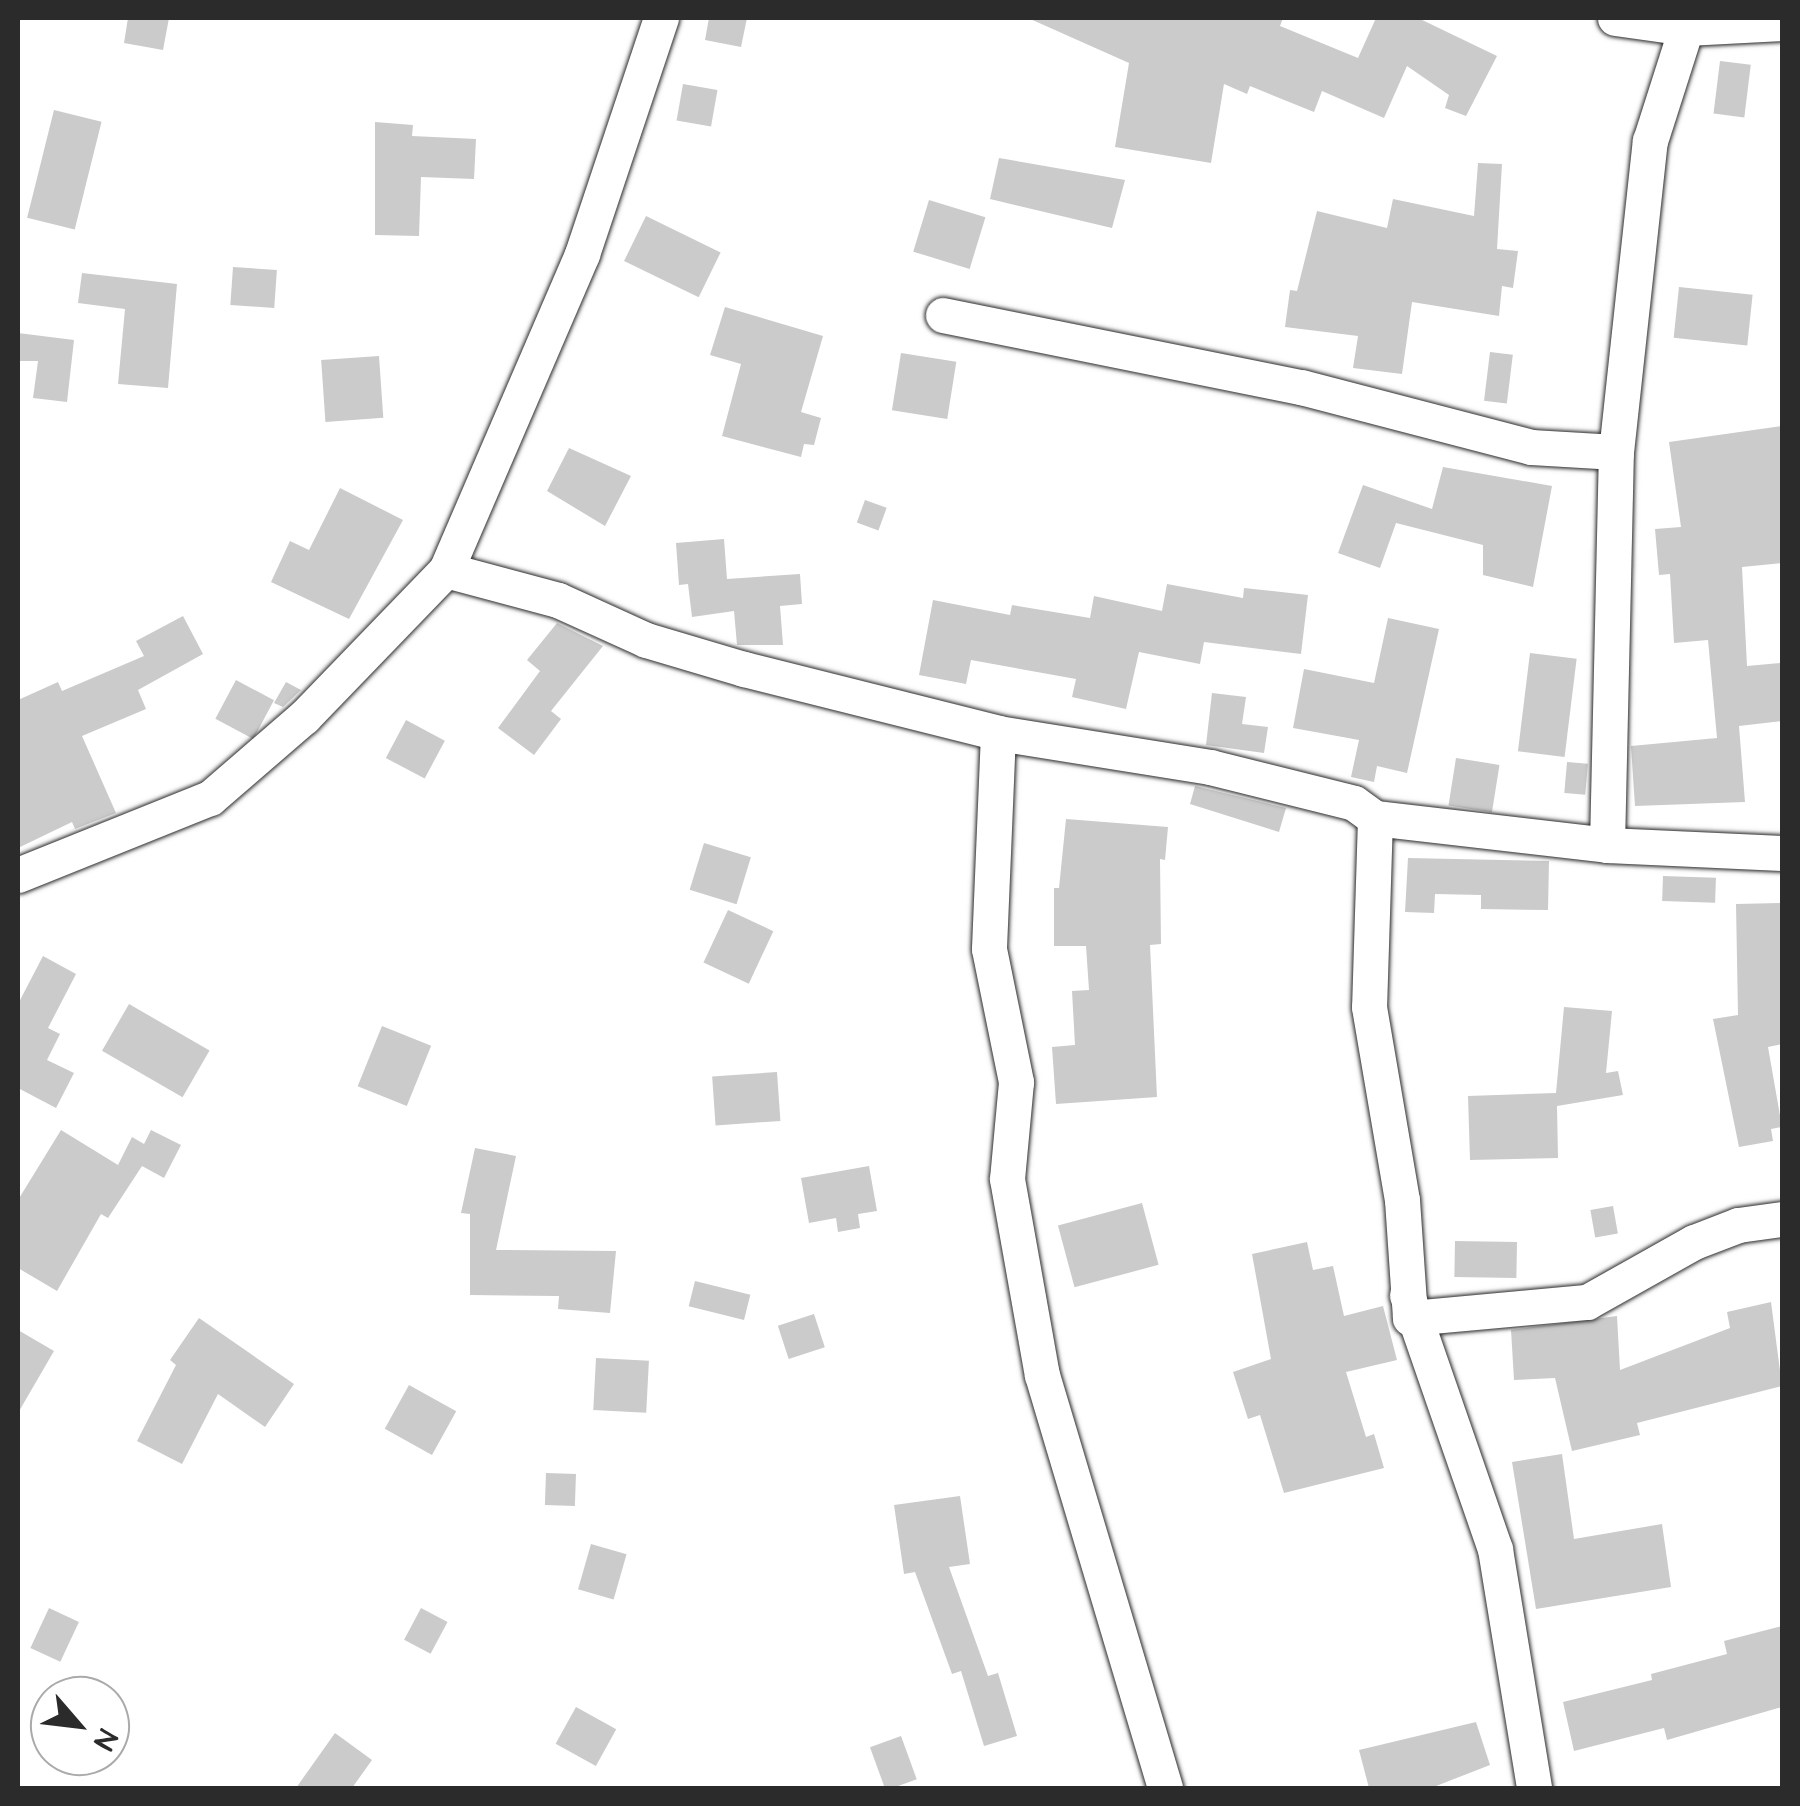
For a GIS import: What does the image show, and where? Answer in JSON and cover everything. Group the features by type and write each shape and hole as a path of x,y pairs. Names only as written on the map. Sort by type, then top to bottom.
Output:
{"street":[{"path":"18,875 210,798 304,717 446,570 582,254 660,18"},
{"path":"1615,18 1686,28 1782,23"},
{"path":"1607,845 1616,452 1650,141 1686,28"},
{"path":"943,315 1301,387 1531,447 1616,452"},
{"path":"446,570 558,600 646,640 998,734 1210,768 1354,803 1375,818 1607,845 1782,853"},
{"path":"998,734 989,949 1016,1082 1007,1179 1042,1374 1165,1788"},
{"path":"1375,818 1368,1007 1402,1200 1410,1318 1495,1549 1534,1788"},
{"path":"1410,1318 1587,1302 1694,1242 1738,1225 1782,1218"}],"building":[{"path":"128,18 169,18 163,50 124,43"},
{"path":"709,18 747,18 741,47 705,40"},
{"path":"1028,18 1283,18 1280,26 1358,58 1376,18 1418,18 1497,56 1466,116 1445,108 1449,95 1407,66 1384,118 1322,91 1314,112 1250,86 1247,94 1224,84 1211,163 1115,147 1129,63"},
{"path":"1720,61 1751,65 1744,117 1714,114"},
{"path":"683,84 717,90 711,127 677,120"},
{"path":"54,110 102,122 75,230 27,218"},
{"path":"375,122 413,125 412,136 476,139 474,179 421,177 419,236 375,235"},
{"path":"999,158 1125,180 1112,228 990,199"},
{"path":"1478,163 1502,164 1497,249 1518,251 1513,288 1502,286 1499,316 1412,302 1402,374 1353,368 1358,336 1285,327 1290,290 1297,291 1317,211 1387,228 1393,199 1474,216"},
{"path":"929,200 985,217 970,269 913,252"},
{"path":"646,216 721,252 699,297 624,261"},
{"path":"233,267 277,270 274,308 230,305"},
{"path":"82,273 177,284 168,388 118,384 125,309 78,303"},
{"path":"1679,287 1753,295 1747,345 1674,338"},
{"path":"725,307 823,336 801,412 821,418 814,445 804,444 801,457 722,436 741,364 710,355"},
{"path":"18,333 74,340 67,402 33,398 38,361 18,361"},
{"path":"1490,352 1513,355 1507,403 1484,401"},
{"path":"901,353 956,362 947,419 892,410"},
{"path":"379,356 383,418 325,422 321,360"},
{"path":"1782,426 1782,563 1742,567 1747,666 1780,663 1782,721 1739,726 1745,802 1635,806 1631,746 1717,738 1708,640 1674,643 1670,574 1659,575 1655,529 1681,527 1669,442"},
{"path":"569,448 631,476 605,526 547,491"},
{"path":"1443,467 1552,486 1533,587 1483,575 1483,545 1396,523 1380,568 1338,553 1363,485 1432,509"},
{"path":"340,488 403,520 349,619 271,582 290,541 309,550"},
{"path":"865,500 887,508 878,530 857,523"},
{"path":"724,539 727,579 800,574 802,604 780,606 783,645 737,645 734,611 692,617 688,584 679,585 676,543"},
{"path":"1167,584 1243,598 1244,588 1308,595 1301,654 1204,642 1200,664 1139,652 1126,709 1072,697 1076,679 971,660 966,684 919,675 933,600 1010,615 1012,605 1090,618 1094,596 1162,611"},
{"path":"183,616 203,654 138,690 146,709 82,736 116,813 75,829 72,822 18,848 18,700 58,682 62,691 144,656 136,641"},
{"path":"1388,618 1439,629 1407,773 1377,766 1374,782 1351,777 1359,740 1293,728 1304,669 1374,683"},
{"path":"557,623 603,646 551,711 561,719 534,755 498,728 540,671 527,660"},
{"path":"1530,653 1577,659 1565,757 1518,751"},
{"path":"236,680 274,700 253,739 215,719"},
{"path":"286,682 301,690 283,707 274,703"},
{"path":"1212,693 1246,697 1242,724 1268,727 1264,753 1206,745"},
{"path":"406,720 445,741 425,779 386,758"},
{"path":"1456,758 1499,765 1492,812 1448,805"},
{"path":"1567,762 1588,764 1585,795 1564,793"},
{"path":"1195,786 1286,808 1279,832 1190,804"},
{"path":"1066,819 1168,827 1165,860 1160,859 1161,944 1150,945 1157,1097 1056,1104 1052,1047 1075,1045 1072,991 1089,990 1086,946 1054,946 1054,888 1059,888"},
{"path":"704,843 751,857 737,904 690,890"},
{"path":"1408,858 1549,861 1548,910 1481,909 1481,895 1435,894 1434,913 1405,912"},
{"path":"1663,876 1716,878 1715,903 1662,901"},
{"path":"1782,903 1782,1044 1768,1047 1782,1127 1771,1129 1773,1141 1739,1147 1713,1019 1738,1015 1736,904"},
{"path":"728,910 773,931 749,984 703,963"},
{"path":"43,956 76,974 48,1028 60,1034 47,1060 74,1073 56,1108 18,1088 18,1004"},
{"path":"129,1004 210,1050 183,1097 102,1051"},
{"path":"1564,1007 1612,1011 1606,1073 1618,1071 1623,1095 1557,1106 1558,1158 1470,1160 1468,1096 1556,1093"},
{"path":"382,1026 431,1046 407,1106 358,1086"},
{"path":"777,1072 780,1121 716,1125 712,1077"},
{"path":"61,1130 118,1165 132,1137 144,1144 151,1130 181,1145 164,1178 142,1166 108,1218 101,1214 57,1291 18,1268 18,1200"},
{"path":"475,1148 516,1156 496,1250 616,1251 610,1313 558,1309 559,1296 470,1295 470,1214 461,1213"},
{"path":"869,1166 877,1211 858,1214 860,1228 838,1232 836,1218 809,1223 801,1178"},
{"path":"1142,1203 1159,1265 1075,1287 1058,1226"},
{"path":"1613,1206 1618,1234 1595,1238 1590,1210"},
{"path":"1455,1241 1517,1242 1516,1278 1454,1277"},
{"path":"1307,1242 1313,1270 1333,1266 1344,1316 1383,1306 1397,1360 1346,1372 1366,1437 1374,1434 1384,1468 1284,1493 1260,1415 1248,1419 1233,1372 1271,1359 1252,1254"},
{"path":"695,1281 750,1295 744,1320 689,1306"},
{"path":"1771,1302 1782,1386 1637,1423 1640,1435 1572,1451 1555,1378 1514,1380 1511,1330 1617,1316 1620,1370 1730,1328 1727,1312"},
{"path":"814,1314 825,1347 789,1359 778,1326"},
{"path":"199,1318 294,1384 265,1427 218,1394 182,1464 137,1441 176,1365 170,1360"},
{"path":"18,1330 54,1351 18,1413"},
{"path":"596,1358 649,1361 646,1413 593,1410"},
{"path":"409,1385 456,1411 432,1455 385,1429"},
{"path":"1562,1454 1574,1539 1662,1524 1671,1587 1536,1609 1512,1462"},
{"path":"546,1473 576,1474 575,1506 545,1505"},
{"path":"960,1496 970,1564 949,1567 988,1676 998,1673 1017,1736 984,1746 961,1671 952,1674 915,1572 904,1574 894,1505"},
{"path":"591,1544 627,1554 614,1599 578,1589"},
{"path":"49,1608 79,1622 60,1662 30,1648"},
{"path":"421,1608 447,1622 431,1654 404,1640"},
{"path":"1782,1626 1782,1707 1667,1740 1664,1728 1574,1751 1563,1702 1652,1680 1651,1674 1727,1654 1724,1641"},
{"path":"576,1707 616,1729 596,1766 556,1744"},
{"path":"1476,1722 1490,1765 1431,1788 1369,1788 1359,1750"},
{"path":"335,1733 372,1760 352,1788 296,1788"},
{"path":"901,1736 917,1779 885,1788 870,1747"}]}
